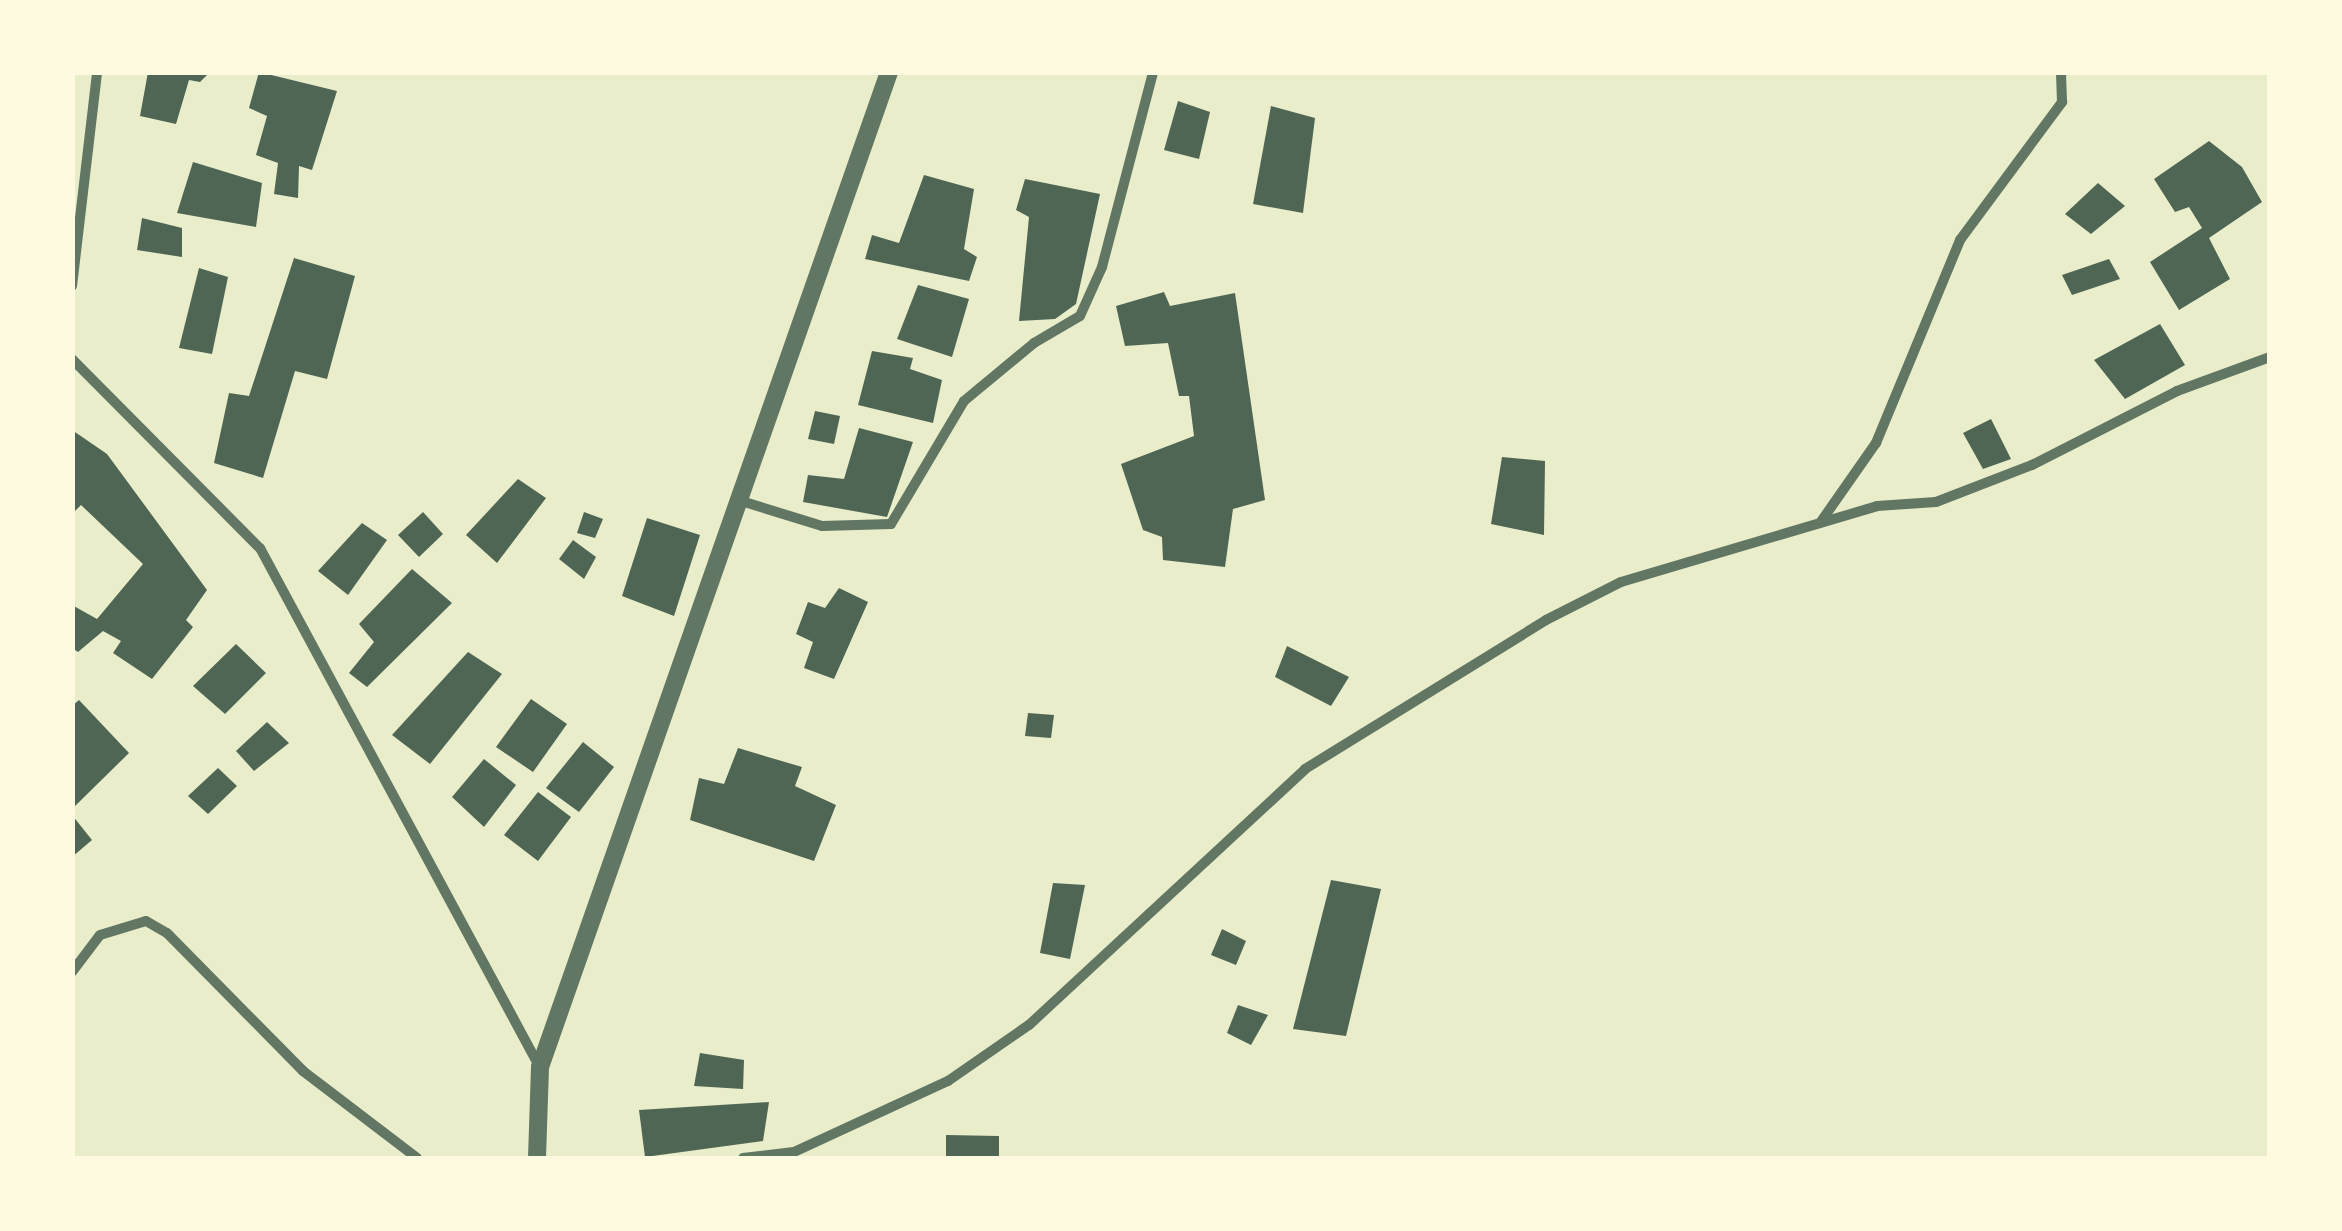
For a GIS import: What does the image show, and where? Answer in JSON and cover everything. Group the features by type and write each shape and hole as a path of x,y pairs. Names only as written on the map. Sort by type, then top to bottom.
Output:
{"street":[{"path":"72,286 97,72"},
{"path":"537,1158 540,1067 889,72"},
{"path":"736,500 822,526 891,524 964,401 1034,344 1080,316 1102,267 1153,72"},
{"path":"1820,524 1876,443 1960,240 2062,102 2061,72"},
{"path":"743,1158 794,1152 948,1081 1029,1025 1305,769 1546,620 1621,582 1877,506 1936,502 2032,465 2177,391 2270,357"},
{"path":"72,359 260,548 540,1067"},
{"path":"72,972 100,935 146,921 167,933 304,1071 416,1158"}],"building":[{"path":"148,72 210,72 200,82 189,80 176,124 140,116"},
{"path":"259,72 337,91 312,170 299,166 298,198 274,194 278,163 256,155 267,116 249,108"},
{"path":"1178,101 1210,112 1199,159 1164,150"},
{"path":"1271,106 1315,118 1303,213 1253,204"},
{"path":"2209,141 2242,167 2262,202 2209,238 2230,279 2179,310 2150,262 2202,228 2189,207 2175,212 2154,179"},
{"path":"193,162 262,183 256,227 177,213"},
{"path":"924,175 974,189 964,249 977,257 969,281 865,259 872,235 899,243"},
{"path":"1025,179 1100,194 1076,304 1055,319 1019,321 1029,217 1016,210"},
{"path":"2098,183 2125,206 2091,234 2065,214"},
{"path":"142,218 182,228 182,257 137,250"},
{"path":"294,258 355,276 327,379 295,371 263,478 214,463 229,393 249,396"},
{"path":"2109,259 2120,279 2072,295 2062,275"},
{"path":"199,268 228,277 212,354 179,348"},
{"path":"918,285 969,299 952,357 897,339"},
{"path":"1164,292 1170,306 1235,293 1265,500 1233,509 1225,567 1163,560 1162,537 1143,530 1121,464 1194,436 1189,396 1179,396 1168,343 1125,346 1116,306"},
{"path":"2160,324 2185,365 2125,399 2094,360"},
{"path":"872,351 913,358 910,369 942,380 933,423 858,405"},
{"path":"815,411 840,416 834,444 808,439"},
{"path":"1991,419 2011,459 1983,469 1963,433"},
{"path":"859,428 913,442 887,517 803,502 808,475 844,479"},
{"path":"72,430 107,454 207,590 186,620 193,627 152,679 113,653 121,641 103,631 78,652 72,648 72,605 97,619 143,564 81,505 72,514"},
{"path":"1502,457 1545,461 1544,535 1491,524"},
{"path":"518,479 546,498 497,563 466,535"},
{"path":"423,512 443,534 419,557 398,535"},
{"path":"584,512 603,519 595,538 577,533"},
{"path":"647,518 700,535 674,616 622,596"},
{"path":"362,523 387,540 348,595 318,571"},
{"path":"573,540 596,557 584,579 559,559"},
{"path":"412,569 452,603 367,687 349,673 374,642 359,624"},
{"path":"839,588 868,602 834,679 804,668 813,642 796,634 808,602 825,608"},
{"path":"236,644 266,673 225,714 193,686"},
{"path":"1287,646 1349,677 1331,706 1275,677"},
{"path":"468,652 502,674 430,764 392,735"},
{"path":"531,699 567,724 533,772 496,747"},
{"path":"79,700 129,753 72,809 72,706"},
{"path":"1028,713 1054,715 1051,738 1025,736"},
{"path":"267,722 289,743 254,771 236,751"},
{"path":"583,742 614,767 579,812 546,788"},
{"path":"738,748 802,767 795,786 836,805 814,861 690,820 699,778 724,784"},
{"path":"484,759 516,785 484,827 452,797"},
{"path":"218,768 237,786 208,814 188,796"},
{"path":"538,792 571,817 538,861 504,835"},
{"path":"72,815 92,840 72,857"},
{"path":"1331,880 1381,889 1346,1036 1293,1029"},
{"path":"1053,883 1085,885 1070,959 1040,953"},
{"path":"1222,929 1246,941 1236,965 1211,955"},
{"path":"1238,1005 1268,1015 1251,1045 1227,1033"},
{"path":"700,1053 744,1060 743,1089 694,1086"},
{"path":"769,1102 763,1141 645,1157 639,1110"},
{"path":"946,1135 999,1136 999,1158 946,1158"}]}
